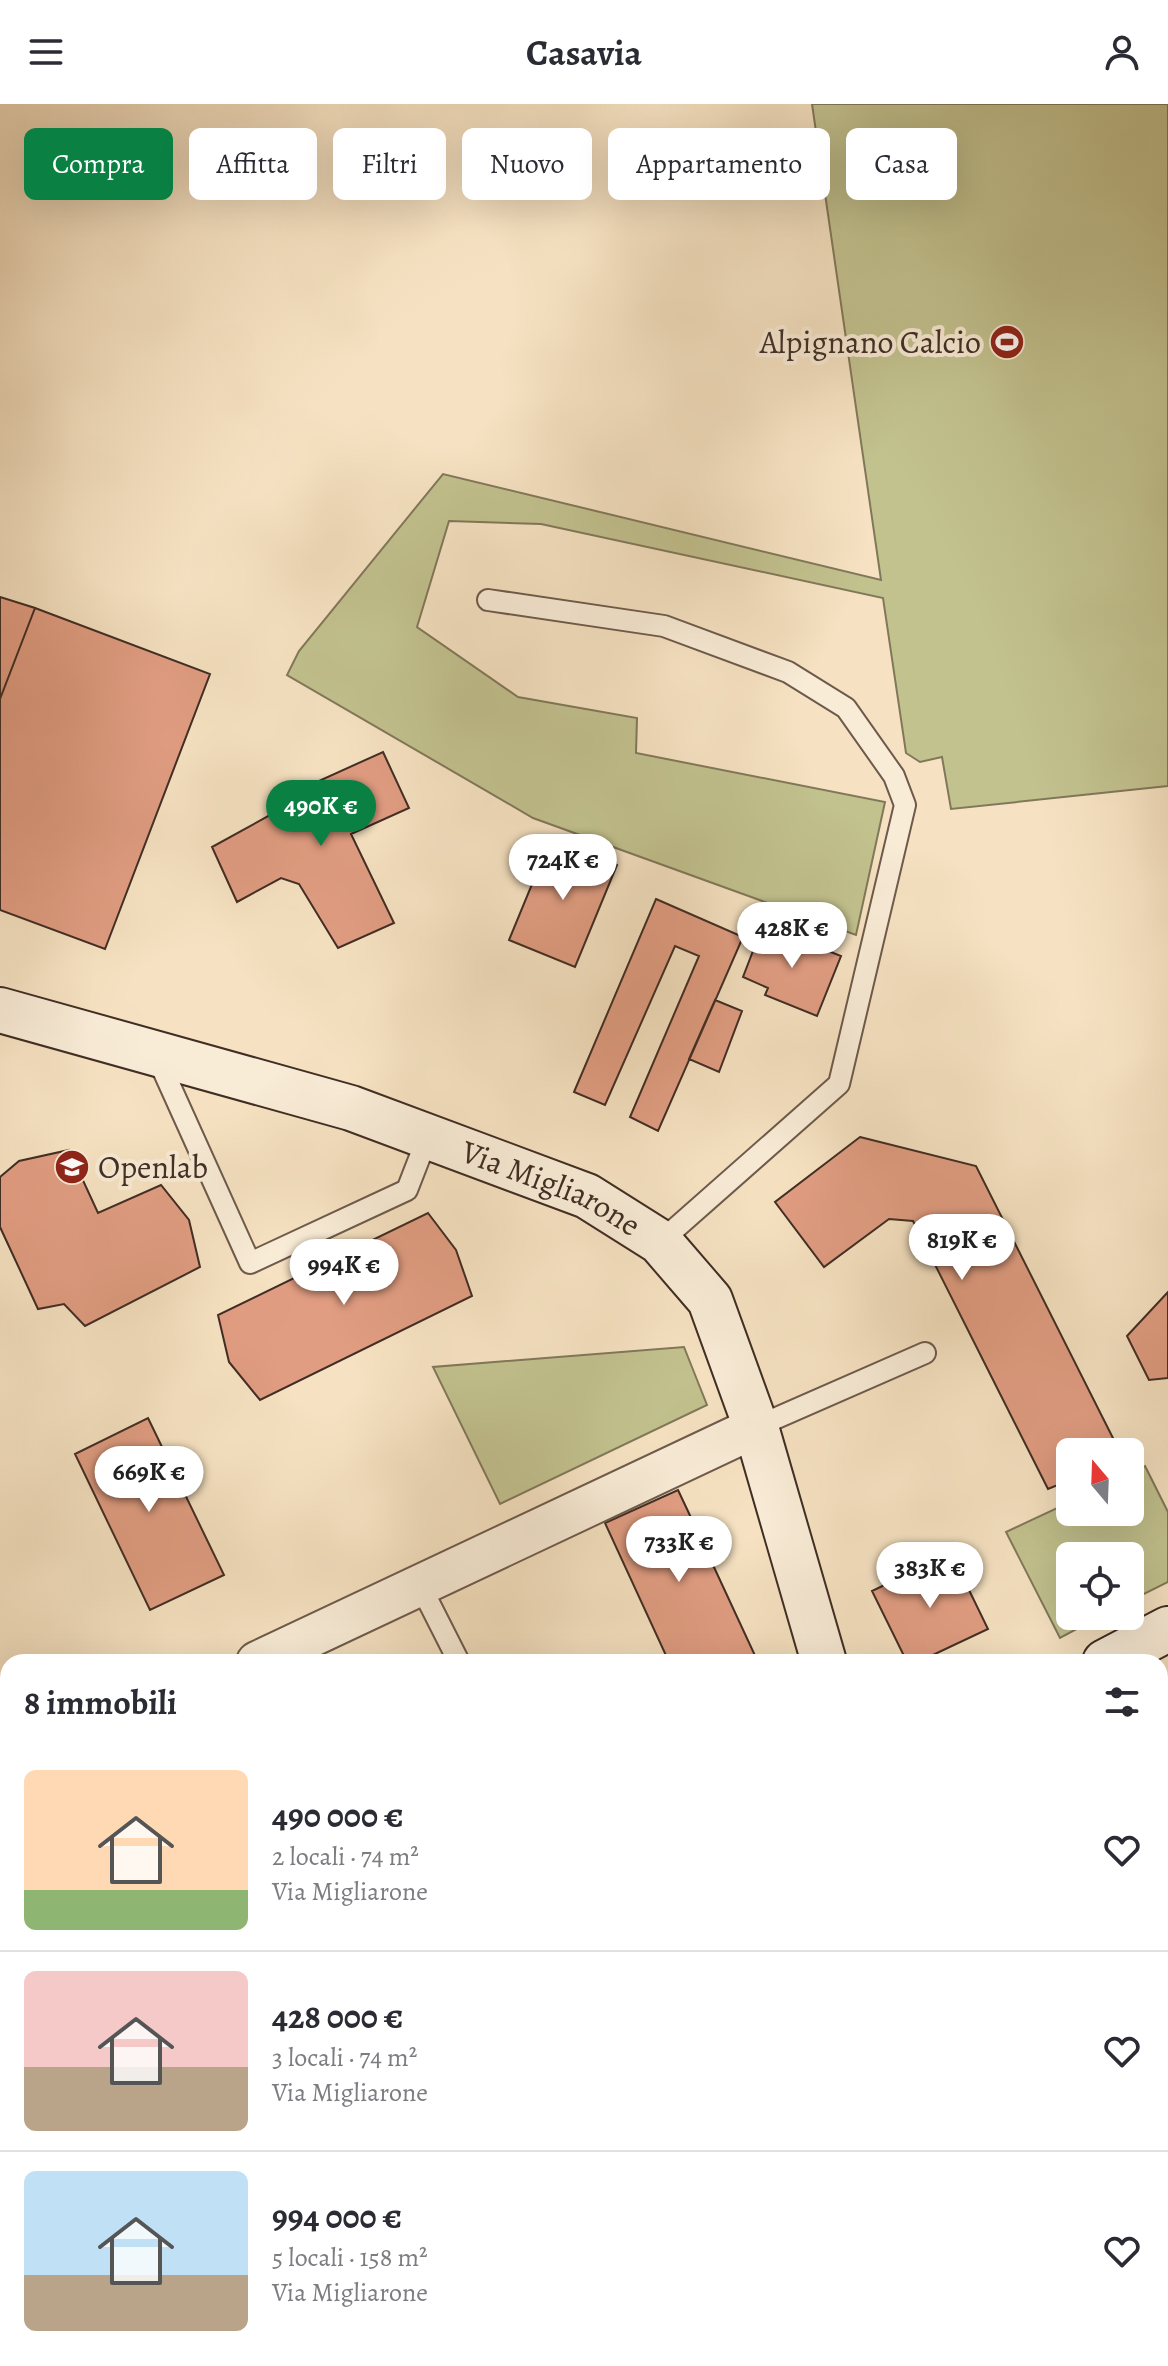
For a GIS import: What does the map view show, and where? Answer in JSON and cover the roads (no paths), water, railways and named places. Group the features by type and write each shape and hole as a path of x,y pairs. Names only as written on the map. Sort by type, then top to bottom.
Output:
{"street":[{"name":"Via Migliarone","path":"0,1010 351,1108 587,1196 660,1242 710,1300 756,1427 822,1654"},
{"path":"274,1654 756,1427"},
{"path":"1120,1654 1168,1629"}],"lane":[{"path":"488,600 664,626 788,672 846,708 894,776 905,805 839,1084 660,1242"},
{"path":"155,1054 250,1263 407,1190 428,1136"},
{"path":"756,1427 925,1353"},
{"path":"420,1585 455,1654"}],"place":[{"name":"Alpignano Calcio","path":"1007,342"},
{"name":"Openlab","path":"72,1167"}]}
